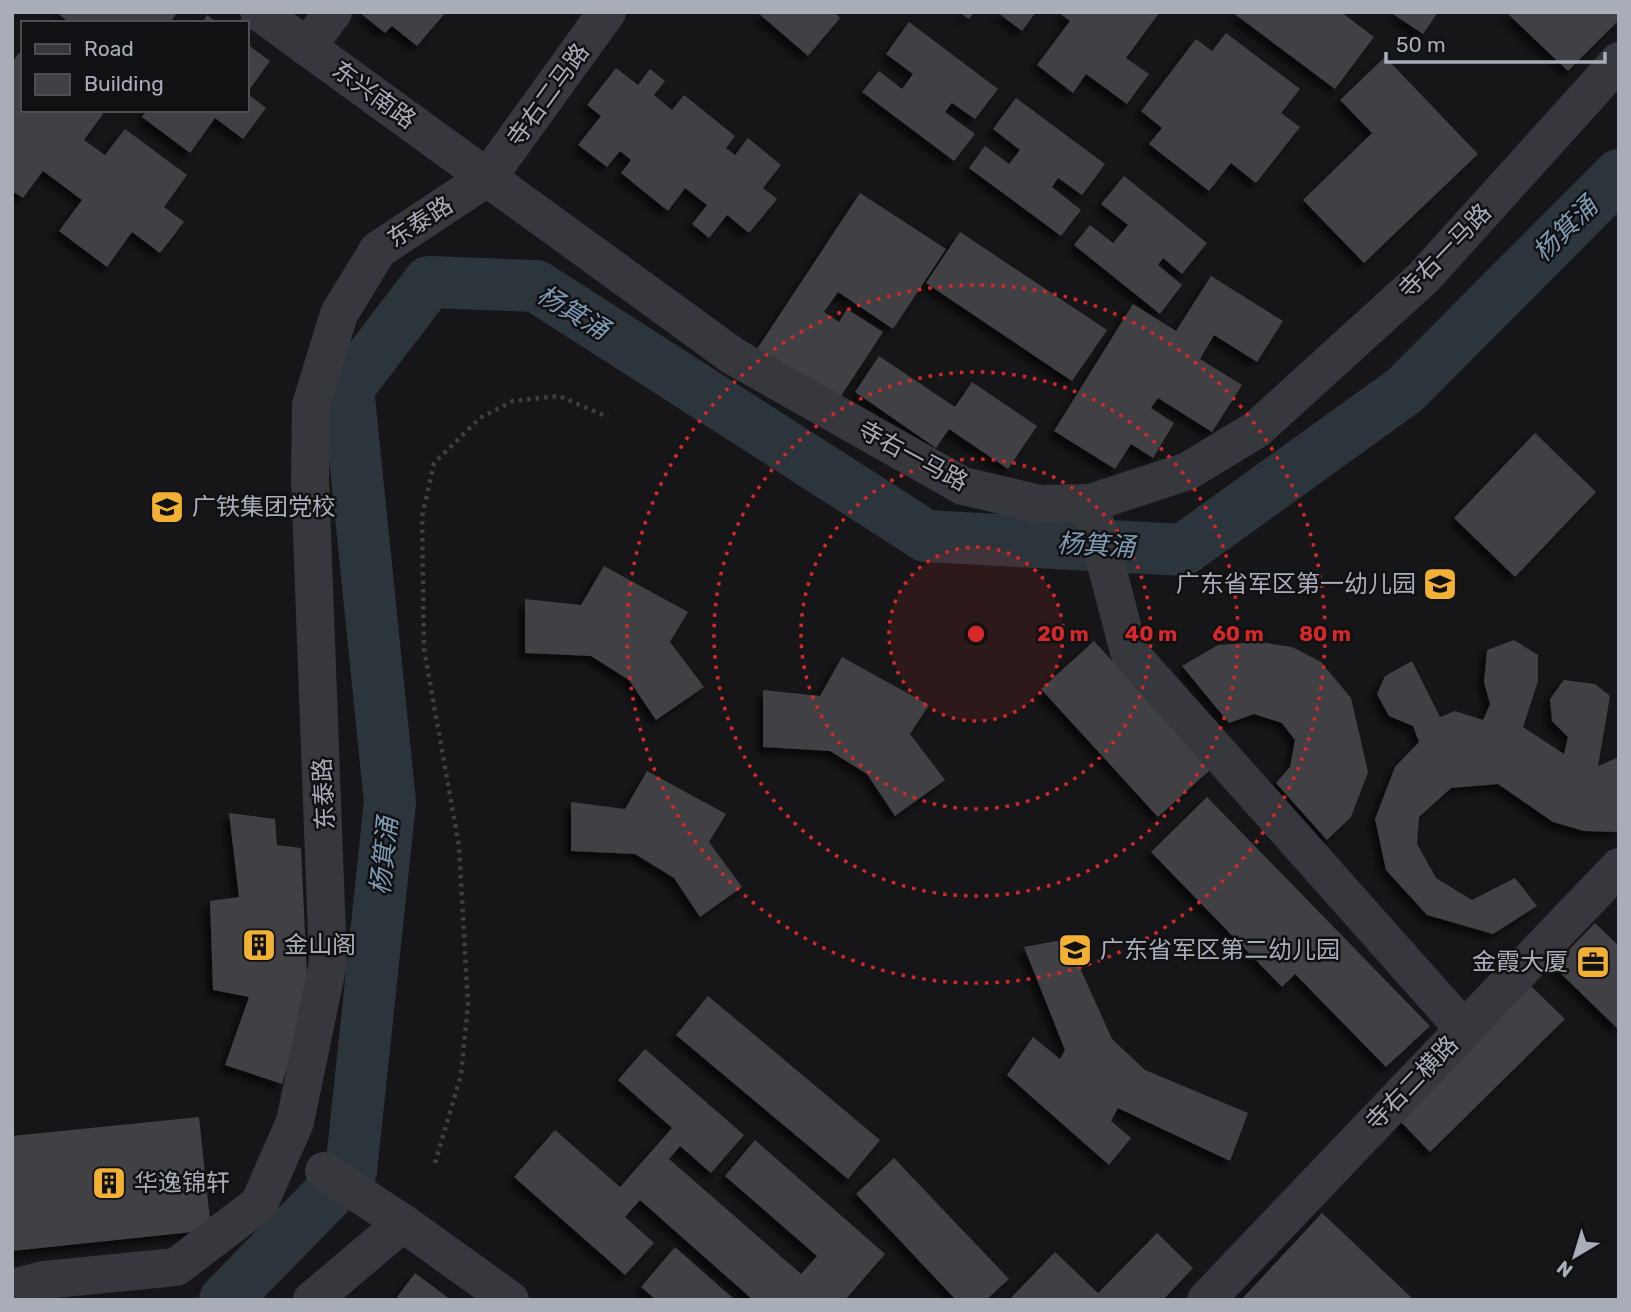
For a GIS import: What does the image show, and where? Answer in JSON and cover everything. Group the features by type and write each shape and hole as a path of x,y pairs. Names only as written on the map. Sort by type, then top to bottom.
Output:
{"street":[{"name":"东兴南路","path":"259,12 488,177"},
{"path":"307,47 333,12"},
{"name":"寺右二马路","path":"488,177 607,12"},
{"name":"寺右一马路","path":"488,177 733,356 963,486 1040,504 1090,503 1188,471 1257,429 1424,277 1619,61"},
{"name":"东泰路","path":"12,1288 44,1280 176,1268 259,1204 286,1145 295,1122 328,963 311,493 311,405 340,314 378,250 488,177"},
{"path":"1090,503 1129,652 1464,1029"},
{"name":"寺右二横路","path":"1206,1300 1619,867"},
{"path":"286,1145 403,1223 510,1300"},
{"path":"312,1300 403,1223"}],"path":[{"path":"435,1163 461,1075 468,1005 459,846 424,649 422,517 434,463 480,418 513,401 559,396 608,417"}],"building":[{"path":"56,12 177,12 171,21 67,21"},
{"path":"359,12 446,12 417,46 392,26 385,33"},
{"path":"757,12 834,12 840,18 808,56"},
{"path":"959,12 974,12 969,19"},
{"path":"997,12 1036,12 1022,31"},
{"path":"1058,12 1160,12 1126,58 1149,74 1127,104 1086,74 1073,93 1037,65 1070,21"},
{"path":"1232,12 1341,12 1374,37 1335,89"},
{"path":"1390,12 1438,12 1423,34"},
{"path":"1506,12 1619,12 1619,20 1568,71"},
{"path":"207,15 215,21 203,21"},
{"path":"909,22 998,89 975,119 952,103 945,112 975,134 954,161 862,92 879,71 902,89 913,74 886,54"},
{"path":"1226,33 1300,89 1281,113 1300,127 1256,183 1231,163 1209,191 1149,144 1162,128 1141,111 1196,39 1212,51"},
{"path":"248,45 270,61 248,92"},
{"path":"21,54 21,112 100,112 103,114 84,140 105,155 125,129 187,175 164,207 184,222 160,253 132,232 107,267 59,231 82,200 43,171 23,198 12,191 12,62"},
{"path":"1385,57 1478,154 1364,263 1303,200 1372,133 1340,100"},
{"path":"616,68 638,85 650,69 665,81 654,95 672,110 684,95 735,136 726,148 735,155 748,138 781,165 763,188 777,199 749,233 727,215 709,238 692,224 707,205 685,188 668,211 621,173 631,160 620,151 607,167 578,145 601,116 587,105"},
{"path":"248,94 266,108 243,139 215,118 190,153 142,117 146,112 248,112"},
{"path":"1016,98 1105,164 1082,195 1058,178 1052,187 1081,210 1061,236 969,168 985,146 1009,164 1020,150 993,129"},
{"path":"1124,176 1207,243 1182,274 1163,258 1158,265 1182,285 1160,314 1074,245 1090,225 1113,243 1128,225 1101,204"},
{"path":"860,193 946,249 893,329 838,292 824,312 839,322 847,309 883,332 837,402 757,349"},
{"path":"960,232 1107,330 1072,381 926,283"},
{"path":"1211,276 1283,321 1257,362 1214,335 1200,359 1242,385 1212,432 1158,398 1151,408 1174,423 1153,458 1131,444 1115,469 1054,431 1133,304 1176,331"},
{"path":"879,356 955,407 972,382 1037,426 1008,469 949,429 936,448 855,392"},
{"path":"1535,433 1596,492 1515,577 1454,518"},
{"path":"604,566 688,612 670,642 704,687 656,720 629,680 591,656 525,653 525,599 581,605"},
{"path":"1514,640 1538,655 1538,681 1523,727 1564,754 1568,737 1552,721 1550,699 1564,680 1595,684 1610,696 1598,766 1619,757 1619,832 1584,831 1553,822 1498,784 1451,788 1419,817 1417,844 1436,878 1472,900 1515,878 1537,906 1493,934 1427,915 1386,870 1375,819 1395,767 1419,742 1413,726 1389,716 1377,694 1385,676 1412,661 1440,717 1455,711 1483,720 1490,704 1484,682 1487,650"},
{"path":"1094,641 1211,769 1158,817 1041,689"},
{"path":"1260,642 1292,647 1321,662 1351,698 1368,772 1351,817 1327,840 1276,783 1290,767 1295,740 1282,723 1254,714 1229,723 1182,666 1218,645"},
{"path":"842,657 929,705 910,734 945,780 895,816 867,774 830,751 763,747 763,690 820,696"},
{"path":"647,771 726,814 709,842 742,887 700,917 674,878 635,854 571,851 571,802 625,809"},
{"path":"1207,797 1430,1026 1386,1067 1295,974 1282,987 1151,852"},
{"name":"金山阁","path":"229,813 275,819 277,845 301,848 308,997 282,1084 225,1065 249,997 213,990 210,901 239,897"},
{"path":"1595,923 1619,946 1619,1030 1553,966"},
{"path":"1067,939 1112,1039 1145,1070 1248,1113 1230,1161 1118,1108 1111,1121 1131,1138 1109,1165 1007,1075 1033,1037 1060,1059 1065,1050 1024,947"},
{"path":"1531,986 1565,1019 1430,1152 1397,1118"},
{"path":"708,996 880,1140 848,1179 676,1035"},
{"path":"645,1049 744,1135 711,1173 680,1146 669,1159 801,1274 817,1256 725,1176 755,1140 885,1254 845,1300 753,1300 640,1200 625,1217 654,1243 625,1275 514,1177 555,1130 620,1187 672,1128 618,1080"},
{"name":"华逸锦轩","path":"199,1117 211,1230 12,1251 12,1136"},
{"path":"894,1158 1009,1279 986,1300 956,1300 856,1194"},
{"path":"1322,1213 1414,1300 1241,1300"},
{"path":"1157,1233 1193,1268 1163,1300 1009,1300 1055,1252 1098,1293"},
{"path":"675,1247 735,1300 656,1300 641,1287"},
{"path":"415,1273 451,1300 395,1300"}],"waterway":[{"name":"杨箕涌","path":"225,1300 351,1171 390,802 348,388 429,282 536,286 926,536 1183,550 1405,390 1619,175"}],"place":[{"name":"广铁集团党校","path":"167,507"},
{"name":"广东省军区第一幼儿园","path":"1440,584"},
{"name":"金山阁","path":"259,945"},
{"name":"广东省军区第二幼儿园","path":"1075,950"},
{"name":"金霞大厦","path":"1593,962"},
{"name":"华逸锦轩","path":"109,1183"}]}
